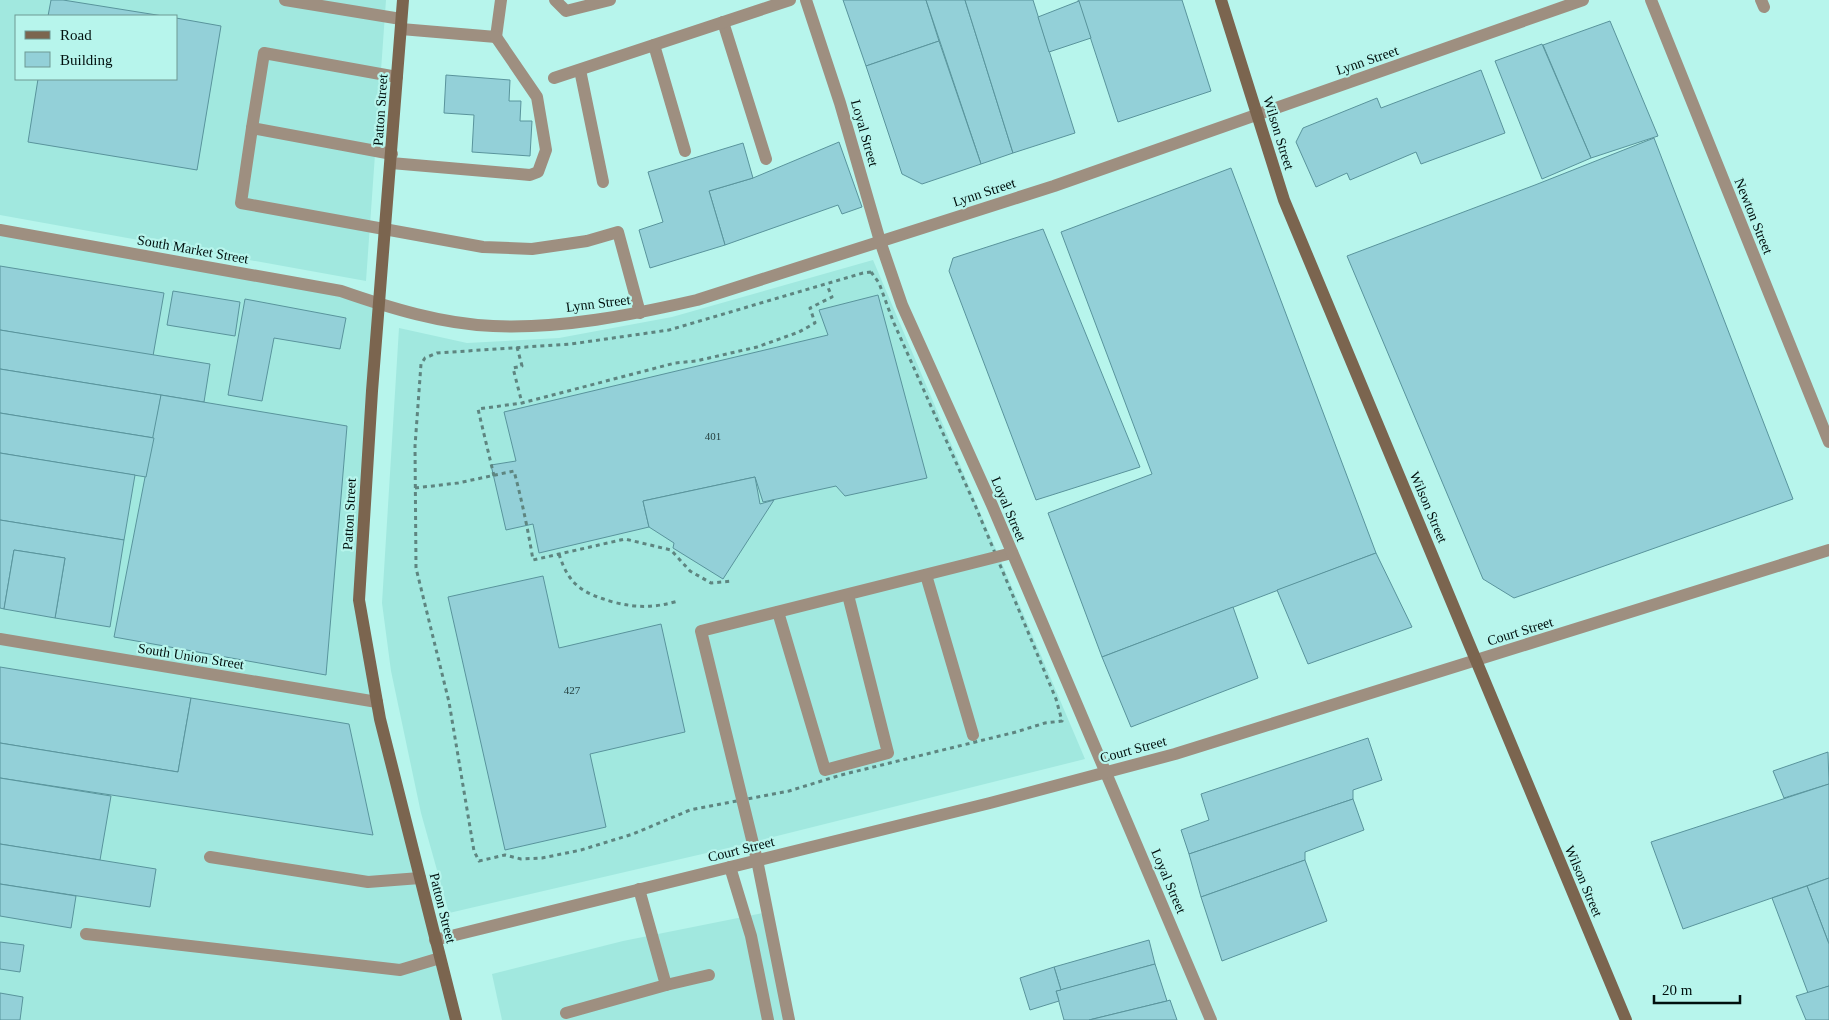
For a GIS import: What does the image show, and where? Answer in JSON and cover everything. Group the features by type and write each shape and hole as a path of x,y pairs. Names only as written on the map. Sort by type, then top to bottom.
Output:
{"street":[{"path":"285,0 401,24 496,37"},
{"name":"Patton Street","path":"403,0 379,304 359,600 377,702 456,1020"},
{"path":"252,128 391,159 530,175 538,172 546,150 537,97 496,37 500,0"},
{"path":"554,0 566,11 610,0"},
{"path":"554,78 790,0"},
{"name":"Loyal Street","path":"806,0 840,103 880,241 902,305 1107,772 1211,1020"},
{"name":"Wilson Street","path":"1221,0 1284,200 1626,1020"},
{"name":"Lynn Street","path":"379,304 442,319 493,326 567,323 640,313 697,300 1054,186 1583,0"},
{"name":"Newton Street","path":"1651,0 1829,442"},
{"path":"723,22 766,159"},
{"path":"654,45 685,151"},
{"path":"397,78 264,52 240,203 386,231 483,246 532,249 587,241 618,232 640,313"},
{"path":"580,70 603,182"},
{"name":"South Market Street","path":"0,230 341,292 379,304"},
{"name":"Court Street","path":"435,940 1174,754 1829,550"},
{"path":"789,1020 757,860 701,631 1012,553"},
{"path":"926,575 973,735"},
{"path":"778,612 825,770 888,753 848,594"},
{"name":"South Union Street","path":"0,639 377,702"},
{"path":"210,858 368,882 420,878"},
{"path":"730,867 751,936 768,1020"},
{"path":"639,889 666,985"},
{"path":"86,934 400,970 440,958"},
{"path":"566,1013 708,975"}],"path":[{"path":"871,272 879,283 893,321 996,557 1056,699 1062,721 1045,723 1016,732 841,775 789,791 690,810 609,842 573,852 521,859 505,855 479,862 474,850 449,702 439,668 416,568 415,488 418,392 421,364 426,358 437,353 517,347 571,344 669,330 871,272"},
{"path":"494,476 478,409 522,402 675,364 738,352 792,335 815,323 810,308 832,297 827,285"},
{"path":"517,347 522,366 513,368 522,402"},
{"path":"415,488 494,476 514,471 525,512 525,526 533,560 625,539 671,550 690,571 711,583 732,581"},
{"path":"559,554 568,576 578,588 592,596 631,607 646,608 678,601"}],"shaded area":[{"path":"0,0 386,0 366,281 0,215"},
{"path":"0,230 379,304 360,594 377,702 457,1020 0,1020"},
{"path":"873,260 1085,759 741,845 449,913 421,813 391,671 382,603 399,328 467,343 559,338 672,317"},
{"path":"763,913 786,1020 502,1020 492,974 623,941"}],"building":[{"path":"51,0 63,0 157,15 48,15"},
{"path":"843,0 926,0 939,41 866,66"},
{"path":"926,0 965,0 1013,153 981,164"},
{"path":"965,0 1033,0 1075,133 1013,153"},
{"path":"1078,0 1182,0 1211,91 1118,122"},
{"path":"1079,1 1091,38 1049,52 1038,17"},
{"path":"178,18 221,26 197,170 28,142 38,80 178,80"},
{"path":"1610,21 1658,136 1591,158 1543,45"},
{"path":"939,41 981,164 922,184 902,174 866,66"},
{"path":"1542,44 1591,158 1542,179 1495,61"},
{"path":"1481,70 1505,133 1421,164 1416,152 1350,180 1347,173 1316,187 1296,142 1303,128 1377,98 1381,108"},
{"path":"446,75 510,80 509,101 521,101 520,121 532,121 530,156 472,152 474,115 444,113"},
{"path":"1654,138 1793,499 1514,598 1483,579 1347,256"},
{"path":"839,142 862,207 842,214 838,205 725,245 709,191 753,178"},
{"path":"743,143 753,178 709,191 725,245 650,268 639,230 663,222 648,172"},
{"path":"1231,168 1376,553 1102,657 1048,513 1152,474 1061,232"},
{"path":"1043,229 1140,467 1036,500 949,271 953,258"},
{"path":"0,266 164,293 153,356 0,330"},
{"path":"173,291 240,302 235,336 167,325"},
{"path":"878,295 927,478 845,496 836,486 763,502 755,477 643,501 649,527 539,553 533,524 506,530 491,465 516,461 504,412 828,335 819,310"},
{"path":"245,299 346,318 340,349 274,338 262,401 228,395"},
{"path":"0,330 210,364 204,402 0,369"},
{"path":"0,369 161,395 154,438 0,413"},
{"path":"161,395 347,426 326,675 114,637"},
{"path":"0,413 154,438 146,477 0,453"},
{"path":"0,453 135,475 124,540 0,520"},
{"path":"755,477 760,504 774,500 723,579 673,548 674,543 649,527 643,501"},
{"path":"0,520 124,540 110,627 55,618 65,558 14,550 4,609 0,608"},
{"path":"14,550 65,558 55,618 4,609"},
{"path":"1376,553 1412,627 1308,664 1277,590"},
{"path":"543,576 559,648 661,624 685,732 590,754 606,827 505,850 448,597"},
{"path":"1233,607 1258,678 1131,727 1102,657"},
{"path":"0,667 191,698 178,772 0,743"},
{"path":"191,698 349,724 373,835 0,778 0,743 178,772"},
{"path":"1368,738 1382,780 1353,790 1353,799 1189,854 1181,830 1209,820 1201,794"},
{"path":"1828,752 1829,784 1784,798 1773,771"},
{"path":"0,778 111,796 100,860 0,844"},
{"path":"1829,784 1829,878 1683,929 1651,842"},
{"path":"1353,799 1364,830 1305,852 1305,860 1201,897 1189,854"},
{"path":"0,844 156,869 150,907 0,884"},
{"path":"1305,860 1327,921 1222,961 1201,897"},
{"path":"1829,878 1829,944 1807,886"},
{"path":"0,884 76,896 71,928 0,916"},
{"path":"1807,886 1829,944 1829,986 1808,993 1772,898"},
{"path":"1149,940 1155,964 1061,990 1054,967"},
{"path":"0,942 24,945 20,972 0,969"},
{"path":"1155,964 1167,1001 1089,1020 1064,1020 1056,991"},
{"path":"1054,967 1061,990 1056,991 1059,1001 1030,1010 1020,978"},
{"path":"1829,986 1829,1020 1806,1020 1796,996"},
{"path":"0,993 23,997 20,1020 0,1020"},
{"path":"1170,1000 1177,1020 1089,1020 1167,1001"}]}
